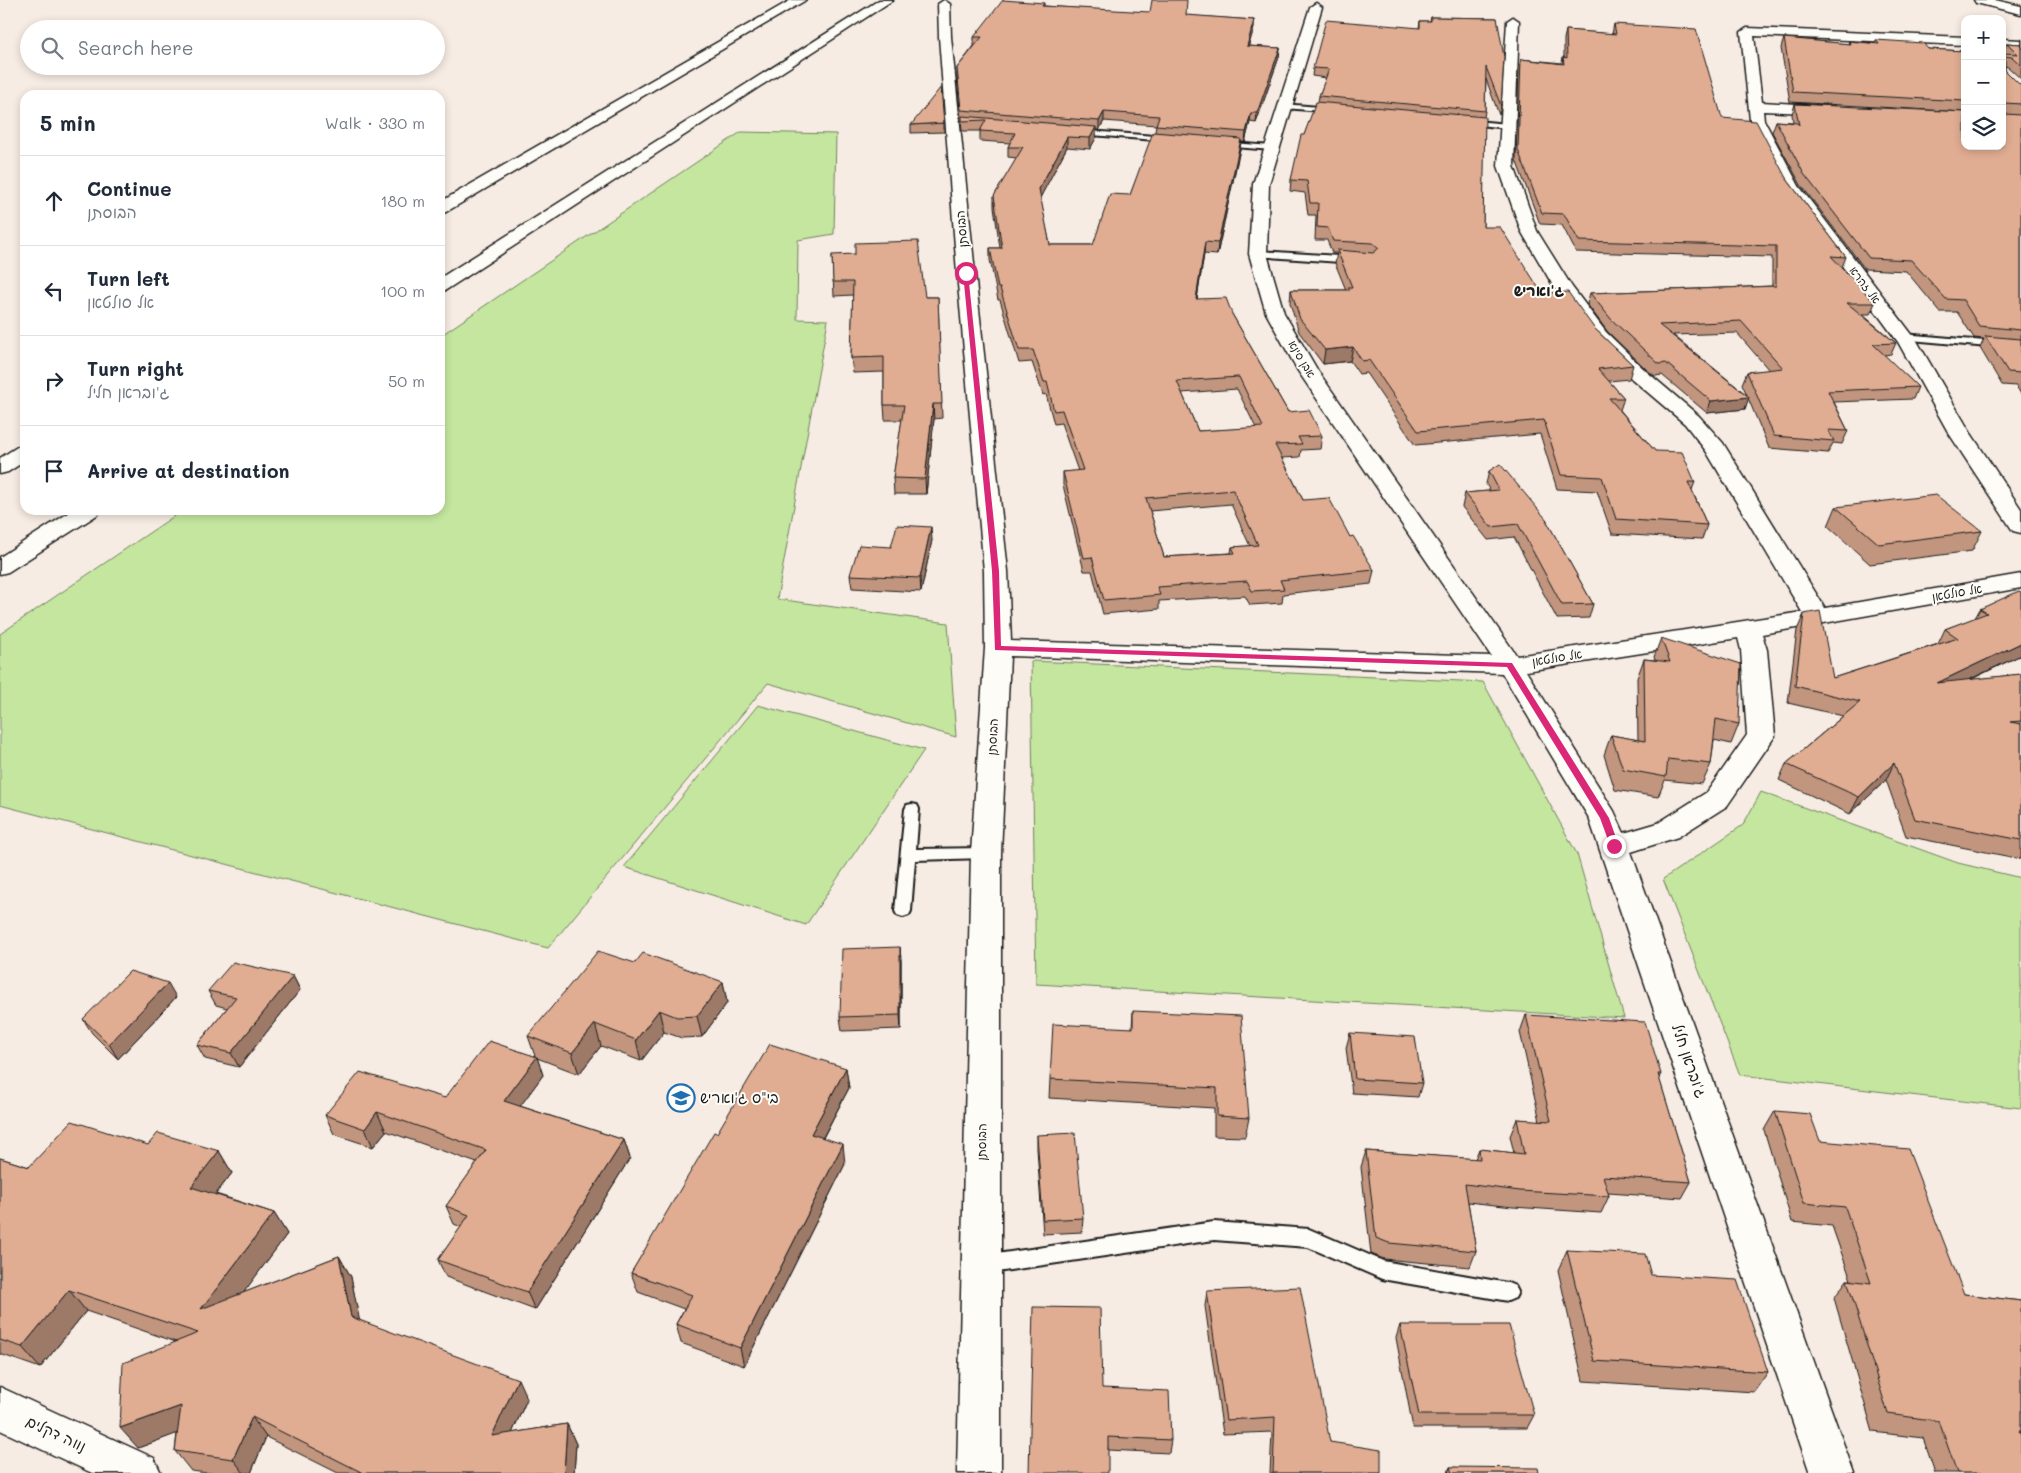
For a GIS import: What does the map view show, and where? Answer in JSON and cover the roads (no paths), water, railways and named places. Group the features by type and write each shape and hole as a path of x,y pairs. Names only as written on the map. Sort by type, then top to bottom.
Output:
{"main road":[{"path":"683,68 782,0"},
{"path":"445,206 800,0"},
{"path":"445,283 887,0"},
{"path":"716,109 902,0"},
{"path":"1980,0 2021,10"},
{"path":"2012,0 2021,2"},
{"name":"הבוסתן","path":"944,4 945,37 957,123 996,571 998,648 986,853 979,1473"},
{"name":"אבן סינא","path":"1316,7 1261,184 1258,254 1275,313 1308,371 1510,665"},
{"path":"1513,21 1506,166 1529,231 1564,289 1599,336 1639,375 1692,420 1715,448 1818,617"},
{"name":"אל זהרא","path":"1961,41 1747,32 1757,120 1792,187 1904,337 1959,432 2021,526"},
{"path":"2006,43 2021,44"},
{"path":"1755,106 1845,111"},
{"path":"0,467 20,455"},
{"path":"0,567 81,515"},
{"name":"אל סולטאן","path":"998,648 1510,665 1748,629 2021,581"},
{"path":"1614,846 1668,830 1717,799 1761,736 1754,650 1748,629"},
{"name":"ג'ובראן חליל","path":"1510,665 1604,818 1832,1473"},
{"name":"נווה דקלים","path":"0,1408 139,1473"}],"lane":[{"path":"1286,106 1344,111"},
{"path":"1460,121 1508,126"},
{"path":"1069,132 1175,140"},
{"path":"1214,143 1272,148"},
{"path":"1258,254 1361,260"},
{"path":"1904,337 2021,347"},
{"path":"903,911 912,808"},
{"path":"907,855 986,853"},
{"path":"980,1266 1214,1232 1309,1238 1382,1270 1508,1292"}],"place":[{"name":"בי\"ס ג'ואריש","path":"681,1098"}],"district":[{"name":"ג'ואריש","path":"1539,291"}]}
